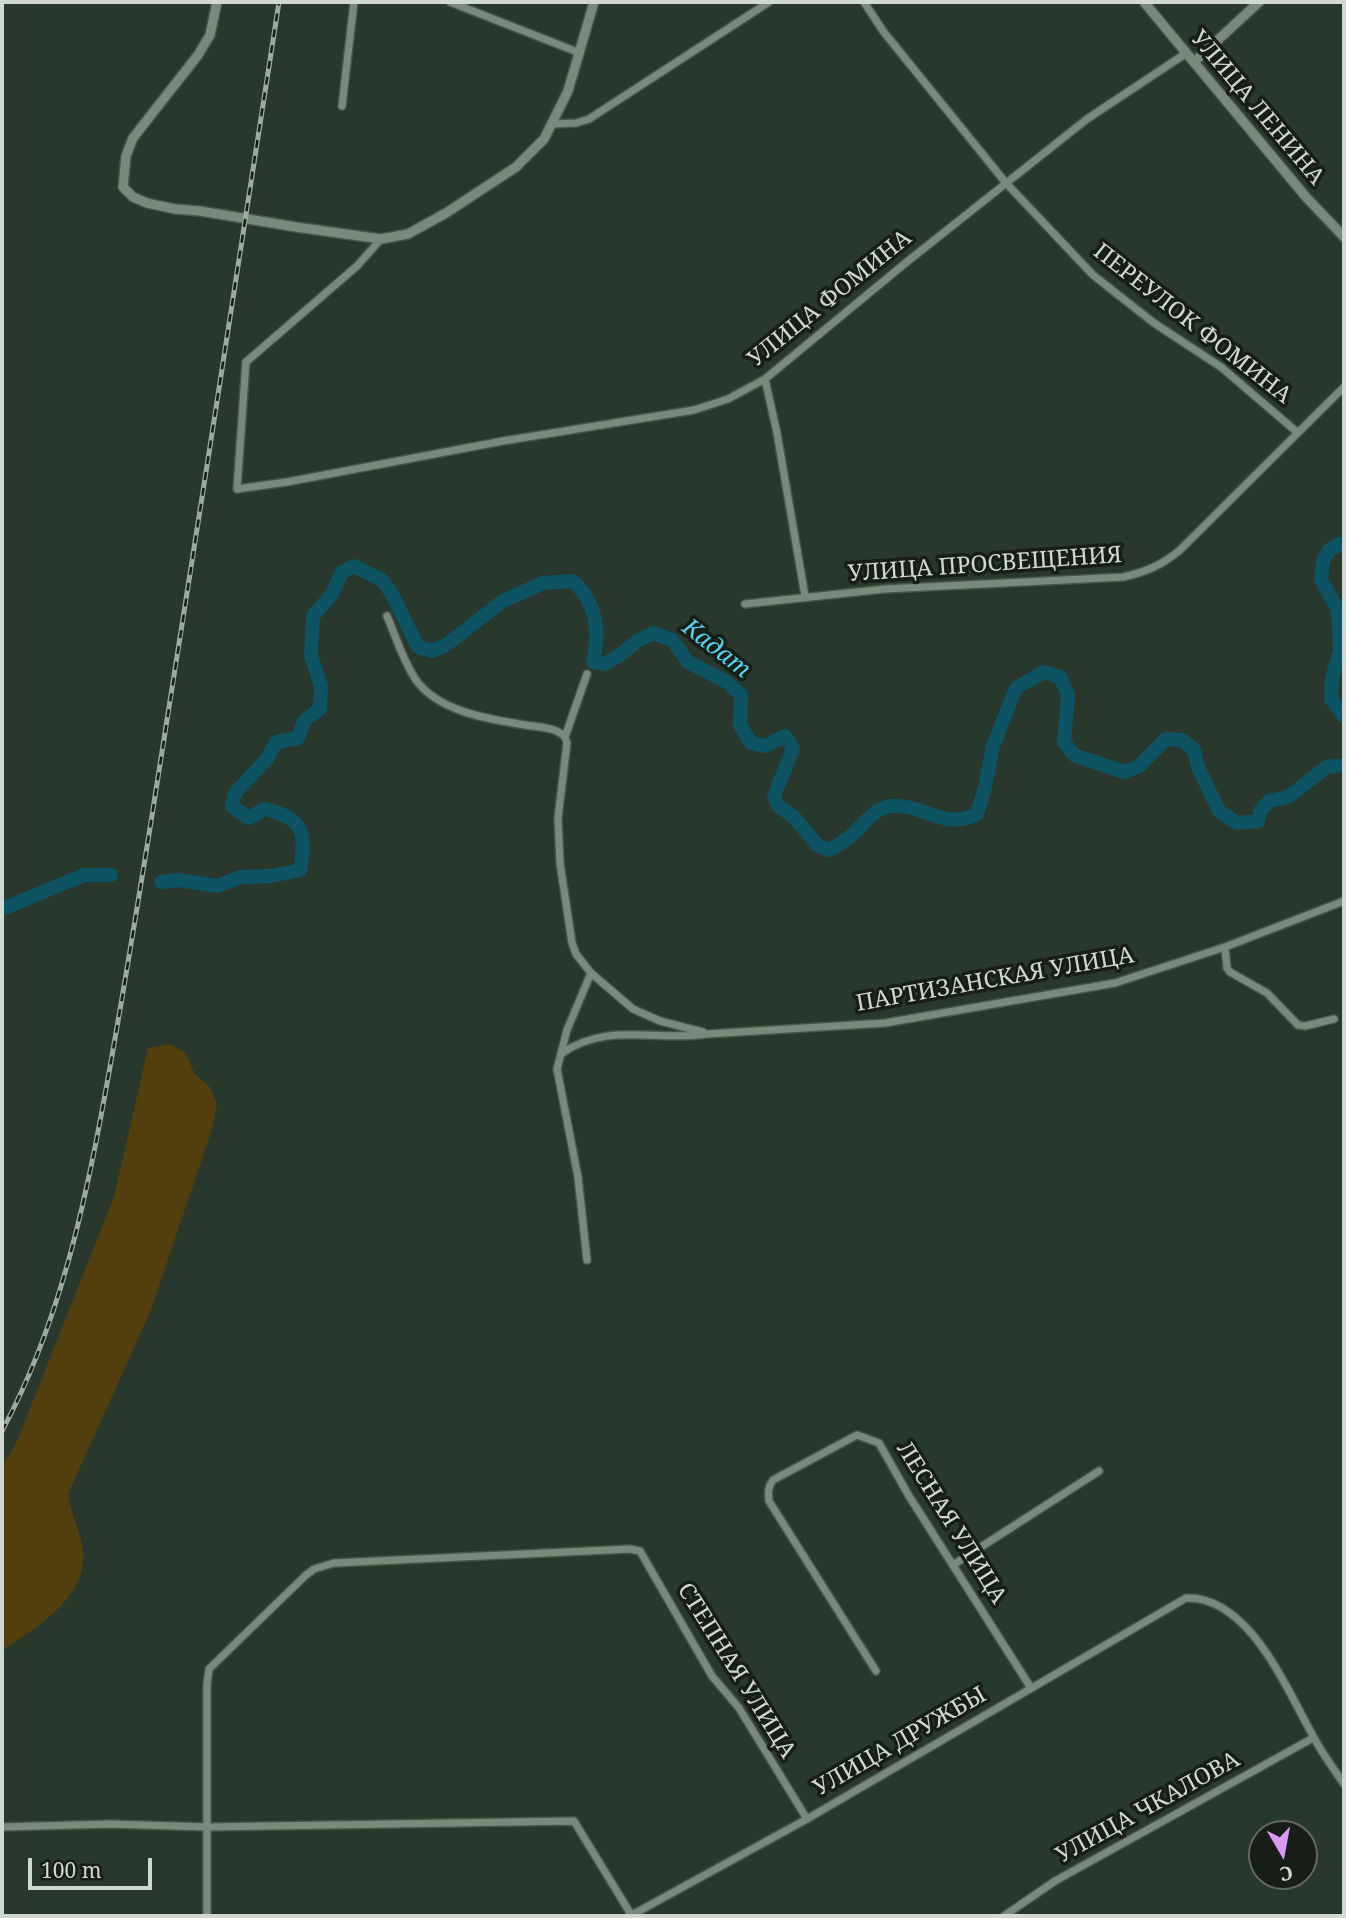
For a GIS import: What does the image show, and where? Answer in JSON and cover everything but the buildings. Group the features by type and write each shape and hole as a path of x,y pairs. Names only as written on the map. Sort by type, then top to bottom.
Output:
{"street":[{"path":"217,2 209,35 198,55 133,138 126,156 123,187 133,197 175,209 382,239 408,234 446,214 516,167 544,139 568,91 594,2"},
{"path":"342,106 354,2"},
{"path":"450,2 468,5 580,53"},
{"path":"553,124 576,123 589,119 769,2"},
{"name":"ПЕРЕУЛОК ФОМИНА","path":"864,2 883,31 1006,183 1093,275 1154,323 1221,367 1297,432"},
{"name":"УЛИЦА ЛЕНИНА","path":"1144,2 1306,197 1344,237"},
{"path":"1194,62 1259,2"},
{"name":"УЛИЦА ФОМИНА","path":"382,239 357,266 246,362 237,489 694,410 728,399 765,379 1087,119 1185,54"},
{"path":"765,379 806,596"},
{"name":"УЛИЦА ПРОСВЕЩЕНИЯ","path":"744,604 885,589 1113,577 1145,572 1162,564 1180,550 1344,387"},
{"path":"387,615 408,666 426,691 459,710 490,719 554,730 565,737"},
{"path":"587,674 565,737 567,743 558,818 566,915 576,954 591,973 633,1009 660,1021 707,1034"},
{"name":"ПАРТИЗАНСКАЯ УЛИЦА","path":"561,1054 576,1044 608,1035 669,1037 885,1023 1115,983 1225,947 1344,901"},
{"path":"1225,947 1227,968 1230,972 1267,993 1293,1021 1305,1026 1334,1019"},
{"path":"587,1260 578,1177 558,1079 558,1061 567,1030 591,973"},
{"name":"ЛЕСНАЯ УЛИЦА","path":"876,1671 769,1501 768,1486 773,1480 828,1448 857,1435 879,1443 1031,1688"},
{"path":"953,1565 1099,1471"},
{"name":"СТЕПНАЯ УЛИЦА","path":"207,1827 209,1670 314,1569 334,1563 630,1549 640,1551 712,1676 739,1709 807,1819"},
{"name":"УЛИЦА ДРУЖБЫ","path":"631,1916 807,1819 1186,1598 1200,1597 1213,1602 1240,1623 1263,1647 1314,1738"},
{"path":"1314,1738 1344,1784"},
{"name":"УЛИЦА ЧКАЛОВА","path":"1004,1916 1055,1881 1314,1738"},
{"path":"2,1827 110,1824 207,1827 574,1821 631,1916"},
{"path":"207,1827 207,1916"}],"shaded area":[{"path":"169,1044 186,1053 194,1073 209,1086 217,1104 212,1129 151,1310 68,1494 83,1551 82,1568 77,1583 57,1610 2,1651 2,1467 17,1441 114,1197 148,1048"}],"waterway":[{"name":"Кадат","path":"1344,546 1340,544 1329,550 1323,561 1321,580 1337,608 1340,651 1332,679 1331,699 1344,716"},
{"name":"Кадат","path":"161,882 178,880 218,886 240,877 271,876 300,870 302,837 294,822 277,812 264,809 249,818 232,806 235,793 267,759 276,742 298,738 304,721 320,709 321,686 311,655 313,616 332,594 342,572 354,566 382,580 392,594 418,647 432,651 446,645 503,601 543,583 573,581 587,599 595,618 593,662 605,664 653,633 672,640 688,662 727,682 741,695 740,725 751,743 765,746 785,736 793,749 774,796 778,806 794,817 817,845 829,850 850,837 876,812 886,807 903,806 954,820 977,814 993,746 1016,688 1044,672 1060,677 1068,695 1064,742 1074,755 1124,772 1139,766 1166,739 1182,740 1194,750 1198,767 1219,811 1237,823 1258,821 1261,810 1269,801 1288,797 1327,767 1344,765"},
{"name":"Кадат","path":"2,909 84,875 111,875"}],"railway":[{"path":"2,1431 39,1349 68,1264 98,1133 150,828 279,2"}]}
